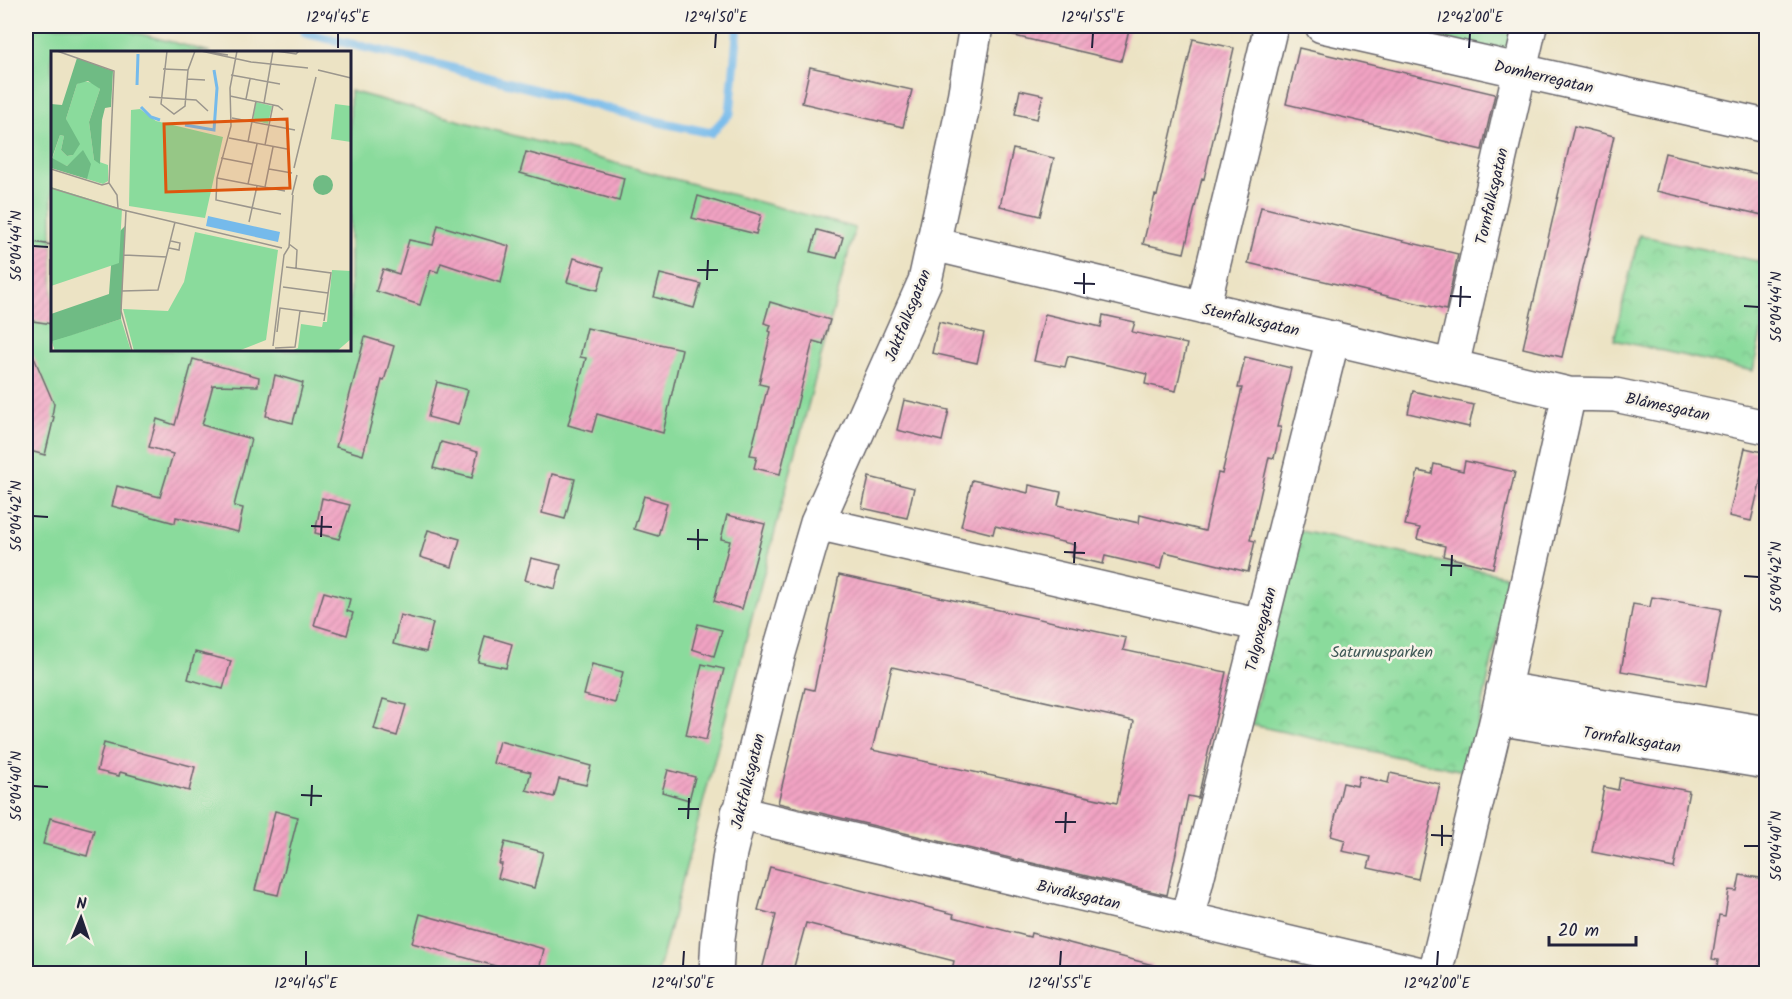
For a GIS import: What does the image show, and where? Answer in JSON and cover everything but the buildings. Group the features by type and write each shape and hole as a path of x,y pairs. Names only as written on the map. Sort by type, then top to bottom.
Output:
{"street":[{"name":"Jaktfalksgatan","path":"716,974 728,861 779,653 817,523 925,281 969,76 976,26"},
{"path":"1203,308 1270,26"},
{"name":"Domherregatan","path":"1322,26 1767,126"},
{"name":"Tornfalksgatan","path":"1452,366 1530,26"},
{"name":"Stenfalksgatan","path":"933,244 1569,394"},
{"name":"Talgoxegatan","path":"1187,919 1333,338"},
{"path":"1435,974 1500,703 1569,394"},
{"name":"Blåmesgatan","path":"1569,394 1615,395 1767,427"},
{"path":"817,523 1261,625"},
{"name":"Tornfalksgatan","path":"1500,703 1767,733"},
{"name":"Tornfalksgatan","path":"1500,703 1767,762"},
{"name":"Bivråksgatan","path":"738,813 1187,919 1318,962 1421,974"}],"green space":[{"path":"26,26 110,26 206,51 51,51 51,351 351,351 351,91 855,228 658,973 26,973"},
{"path":"1390,26 1514,26 1506,54"},
{"path":"1639,235 1766,263 1766,311 1753,371 1614,340"},
{"name":"Saturnusparken","path":"1296,530 1510,577 1468,772 1252,725"}],"waterway":[{"path":"305,33 711,133 730,113 738,26"}]}
